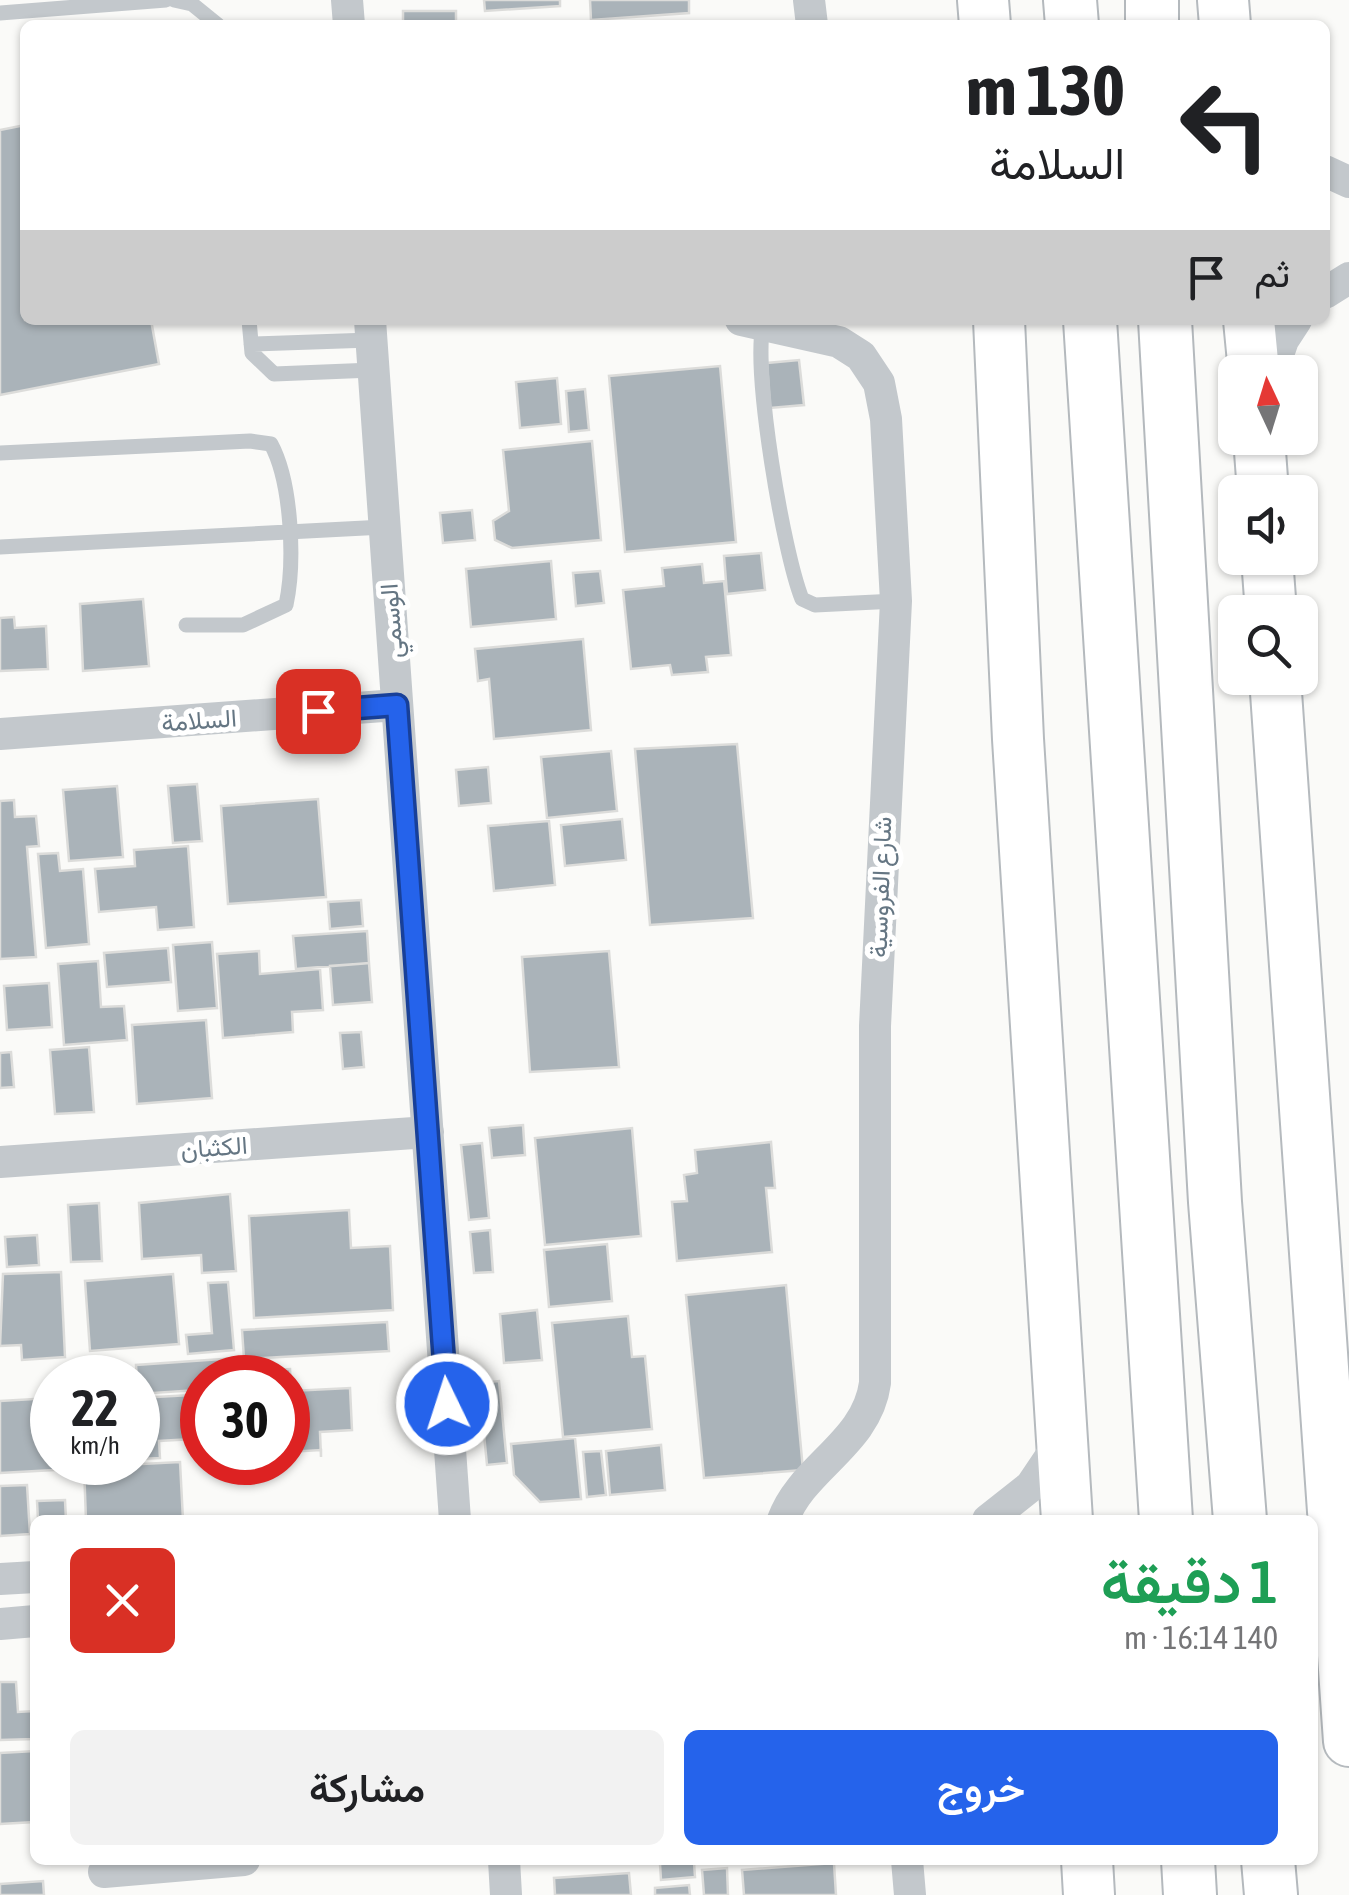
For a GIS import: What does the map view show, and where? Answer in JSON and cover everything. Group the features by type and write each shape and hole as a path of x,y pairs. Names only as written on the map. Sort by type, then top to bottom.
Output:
{"highway":[{"path":"1090,325 1166,1515"},
{"path":"1165,325 1214,1202 1240,1515"},
{"path":"1188,1865 1190,1895"},
{"path":"1268,1865 1271,1895"}],"main road":[{"path":"1000,325 1020,778 1067,1515"},
{"path":"1249,325 1252,355"},
{"path":"1276,695 1349,1741"},
{"path":"1087,1865 1089,1895"}],"street":[{"name":"شارع الفروسية","path":"761,325 839,342 860,356 879,383 890,472 896,601 875,1026 875,1384 860,1426 793,1500 786,1515"},
{"path":"1280,355 1294,325"},
{"name":"الوسمي","path":"371,343 455,1515"},
{"name":"السلامة","path":"0,734 397,705"},
{"name":"الكثبان","path":"0,1162 428,1132"},
{"path":"994,1515 1031,1486 1062,1440"},
{"path":"0,1579 30,1577"},
{"path":"0,1624 30,1621"},
{"path":"105,1876 201,1865"},
{"path":"504,1865 506,1895"},
{"path":"908,1865 910,1895"}],"lane":[{"path":"0,13 170,0 192,4 212,20"},
{"path":"249,325 258,362 274,374 371,343"},
{"path":"752,325 793,573 802,599 815,605 896,601"},
{"path":"251,344 371,343"},
{"path":"0,453 250,440 271,444 282,464 293,574 286,605 243,625 186,624"},
{"path":"0,547 384,526"}],"building":[{"path":"484,0 560,0 560,6 485,11"},
{"path":"590,0 689,0 689,13 591,20"},
{"path":"403,11 456,11 456,20 403,20"},
{"path":"20,126 20,325 152,325 159,364 0,395 0,130"},
{"path":"799,360 804,405 770,408 767,363"},
{"path":"720,366 736,542 625,552 609,376"},
{"path":"557,378 561,424 520,428 516,382"},
{"path":"585,389 589,430 569,432 566,391"},
{"path":"592,441 601,540 512,548 495,540 493,521 509,511 503,450"},
{"path":"472,510 475,540 443,543 440,513"},
{"path":"761,553 765,590 727,594 724,556"},
{"path":"551,561 556,619 471,627 466,569"},
{"path":"702,564 704,583 724,581 731,655 706,657 708,672 672,675 670,665 631,669 623,590 664,586 662,568"},
{"path":"600,571 604,603 576,606 573,573"},
{"path":"143,599 149,666 83,671 80,604"},
{"path":"14,617 15,628 46,626 48,669 0,671 0,618"},
{"path":"583,639 591,730 494,739 489,679 478,681 475,649"},
{"path":"737,744 753,918 650,925 635,749"},
{"path":"611,751 617,811 547,818 541,757"},
{"path":"488,767 491,803 459,806 456,770"},
{"path":"197,784 202,841 173,843 168,786"},
{"path":"117,786 123,857 69,861 63,790"},
{"path":"318,799 326,897 228,904 221,806"},
{"path":"14,800 15,817 36,816 39,846 27,847 36,957 0,959 0,801"},
{"path":"622,819 626,860 565,866 561,825"},
{"path":"549,821 555,885 494,891 488,826"},
{"path":"188,846 194,927 158,930 156,907 99,912 95,869 135,866 134,850"},
{"path":"58,853 60,871 83,869 89,944 46,948 38,854"},
{"path":"361,900 363,926 330,929 328,902"},
{"path":"367,931 369,963 296,969 293,936"},
{"path":"212,942 217,1008 178,1011 173,945"},
{"path":"168,948 171,982 107,987 104,953"},
{"path":"259,951 260,974 320,969 323,1010 292,1012 293,1032 223,1038 217,954"},
{"path":"609,951 619,1067 530,1072 522,957"},
{"path":"98,961 101,1007 124,1006 127,1040 64,1045 58,964"},
{"path":"369,963 372,1002 333,1005 330,966"},
{"path":"49,983 52,1027 7,1030 4,986"},
{"path":"206,1020 212,1098 137,1104 132,1025"},
{"path":"361,1032 364,1067 343,1069 340,1033"},
{"path":"89,1047 94,1112 55,1114 50,1050"},
{"path":"11,1052 14,1087 0,1088 0,1053"},
{"path":"523,1125 525,1155 492,1158 489,1128"},
{"path":"632,1128 641,1236 545,1245 535,1138"},
{"path":"771,1142 775,1188 766,1188 772,1252 677,1261 672,1202 687,1201 684,1175 697,1173 695,1150"},
{"path":"482,1143 489,1218 469,1220 461,1145"},
{"path":"230,1194 236,1271 202,1273 201,1255 142,1259 139,1203"},
{"path":"99,1203 102,1261 71,1262 68,1205"},
{"path":"349,1210 351,1248 390,1246 393,1310 254,1318 249,1216"},
{"path":"490,1230 493,1272 474,1273 470,1232"},
{"path":"37,1235 39,1265 7,1267 5,1237"},
{"path":"607,1244 612,1301 549,1307 544,1250"},
{"path":"61,1272 65,1355 30,1355 30,1359 22,1360 21,1345 0,1346 3,1274"},
{"path":"173,1274 179,1344 90,1351 85,1281"},
{"path":"228,1282 234,1350 188,1354 186,1335 212,1333 208,1283"},
{"path":"786,1285 803,1470 704,1478 686,1295"},
{"path":"537,1310 542,1360 504,1363 500,1314"},
{"path":"628,1316 632,1357 645,1356 652,1429 563,1437 552,1323"},
{"path":"387,1322 389,1351 244,1355 242,1330"},
{"path":"180,1362 180,1391 160,1393 160,1363"},
{"path":"499,1381 507,1463 487,1465 479,1383"},
{"path":"350,1388 352,1430 320,1432 321,1450 310,1451 310,1390"},
{"path":"180,1396 180,1440 160,1441 160,1397"},
{"path":"30,1399 30,1471 0,1473 0,1401"},
{"path":"575,1438 581,1499 540,1502 514,1475 511,1444"},
{"path":"661,1445 665,1490 610,1495 606,1451"},
{"path":"601,1451 606,1495 587,1497 583,1452"},
{"path":"180,1462 183,1515 86,1515 85,1485 160,1485 160,1463"},
{"path":"27,1485 30,1534 0,1536 0,1486"},
{"path":"65,1500 66,1515 38,1515 37,1501"},
{"path":"0,1682 16,1682 18,1712 30,1711 30,1739 0,1740"},
{"path":"30,1751 30,1822 0,1824 0,1753"},
{"path":"660,1865 694,1865 695,1877 661,1880"},
{"path":"834,1865 836,1895 744,1895 742,1870"},
{"path":"727,1868 728,1895 704,1895 702,1870"},
{"path":"629,1873 631,1895 555,1895 554,1878"},
{"path":"43,1881 44,1895 0,1895 0,1884"},
{"path":"689,1885 690,1895 655,1895 655,1888"}],"route":[{"path":"318,711 397,705 447,1404"}]}
